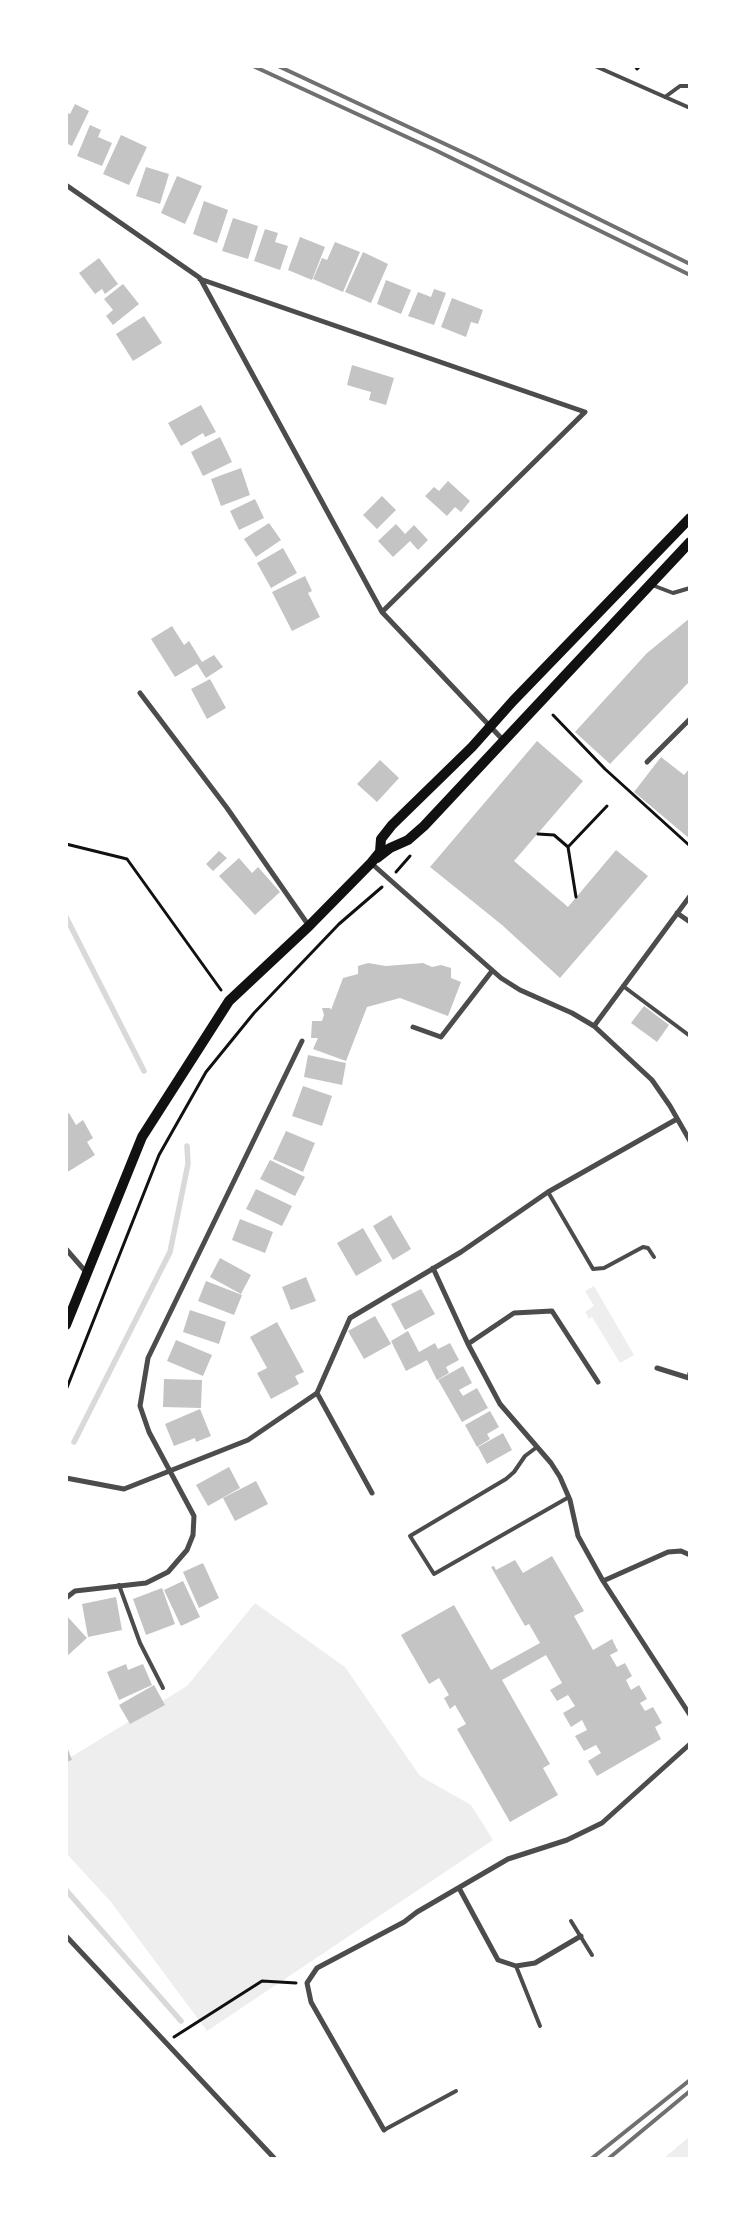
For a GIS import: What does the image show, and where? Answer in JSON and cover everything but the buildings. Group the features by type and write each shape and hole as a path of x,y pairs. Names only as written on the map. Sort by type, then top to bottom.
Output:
{"main road":[{"path":"66,1325 142,1136 229,1001 309,926 371,863 380,852 381,839 392,825 490,727 690,518"},
{"path":"371,863 390,848 408,840 504,741 690,542"}],"street":[{"path":"66,185 200,278 585,412 382,612"},
{"path":"200,278 382,612 504,741"},
{"path":"140,693 227,808 309,926"},
{"path":"647,762 690,719"},
{"path":"371,863 492,971 511,984 572,1013 594,1026 652,1080 690,1141"},
{"path":"594,1026 690,896"},
{"path":"677,913 690,922"},
{"path":"413,1027 441,1037 492,971"},
{"path":"66,1598 75,1591 146,1582 168,1572 187,1550 192,1535 194,1516 149,1432 140,1406 148,1358 302,1041"},
{"path":"66,1478 124,1489 248,1440 317,1394 350,1318 433,1268 548,1192 677,1119"},
{"path":"66,1249 86,1272"},
{"path":"433,1268 468,1344 500,1404 551,1463 569,1497 578,1536 604,1581 690,1715"},
{"path":"468,1344 514,1313 552,1311 598,1382"},
{"path":"656,1368 688,1378 690,1373"},
{"path":"317,1394 372,1493"},
{"path":"604,1581 668,1552 681,1551 690,1555"},
{"path":"384,2130 310,2002 307,1983 317,1968 404,1922 417,1912 508,1860 567,1840 602,1823 690,1744"},
{"path":"459,1888 498,1960 516,1966 535,1963 581,1936"},
{"path":"66,1936 275,2159"}],"lane":[{"path":"595,66 690,108"},
{"path":"665,97 680,86 690,86"},
{"path":"649,584 673,593 690,588"},
{"path":"623,986 690,1036"},
{"path":"548,1192 593,1269 604,1268 643,1247 648,1248 654,1257"},
{"path":"537,1447 525,1456 514,1472 506,1479 410,1536 434,1574 569,1497"},
{"path":"119,1585 140,1643 163,1688"},
{"path":"571,1921 592,1955"},
{"path":"516,1966 540,2026"},
{"path":"384,2130 456,2091"}],"path":[{"path":"635,66 637,69 640,66"},
{"path":"553,715 606,768 690,846"},
{"path":"568,847 607,806"},
{"path":"538,834 554,835 568,847 576,897"},
{"path":"66,844 127,859 229,1001"},
{"path":"66,1390 159,1155 206,1072 254,1013 339,924 376,892"},
{"path":"166,2042 262,1981 307,1983"}],"shaded area":[{"path":"594,1286 634,1355 620,1363 592,1317 589,1319 585,1312 594,1306 585,1291"},
{"path":"255,1603 345,1667 420,1776 471,1805 493,1840 207,2031 111,1902 66,1853 66,1760 187,1686"},
{"path":"690,2136 690,2159 663,2159"}],"waterway":[{"path":"66,917 144,1071"},
{"path":"74,1442 170,1252 188,1164 187,1146"},
{"path":"66,1890 181,2021"}],"railway":[{"path":"253,66 435,150 690,275"},
{"path":"278,66 475,158 690,264"},
{"path":"591,2159 690,2080"},
{"path":"608,2159 690,2091"}]}
